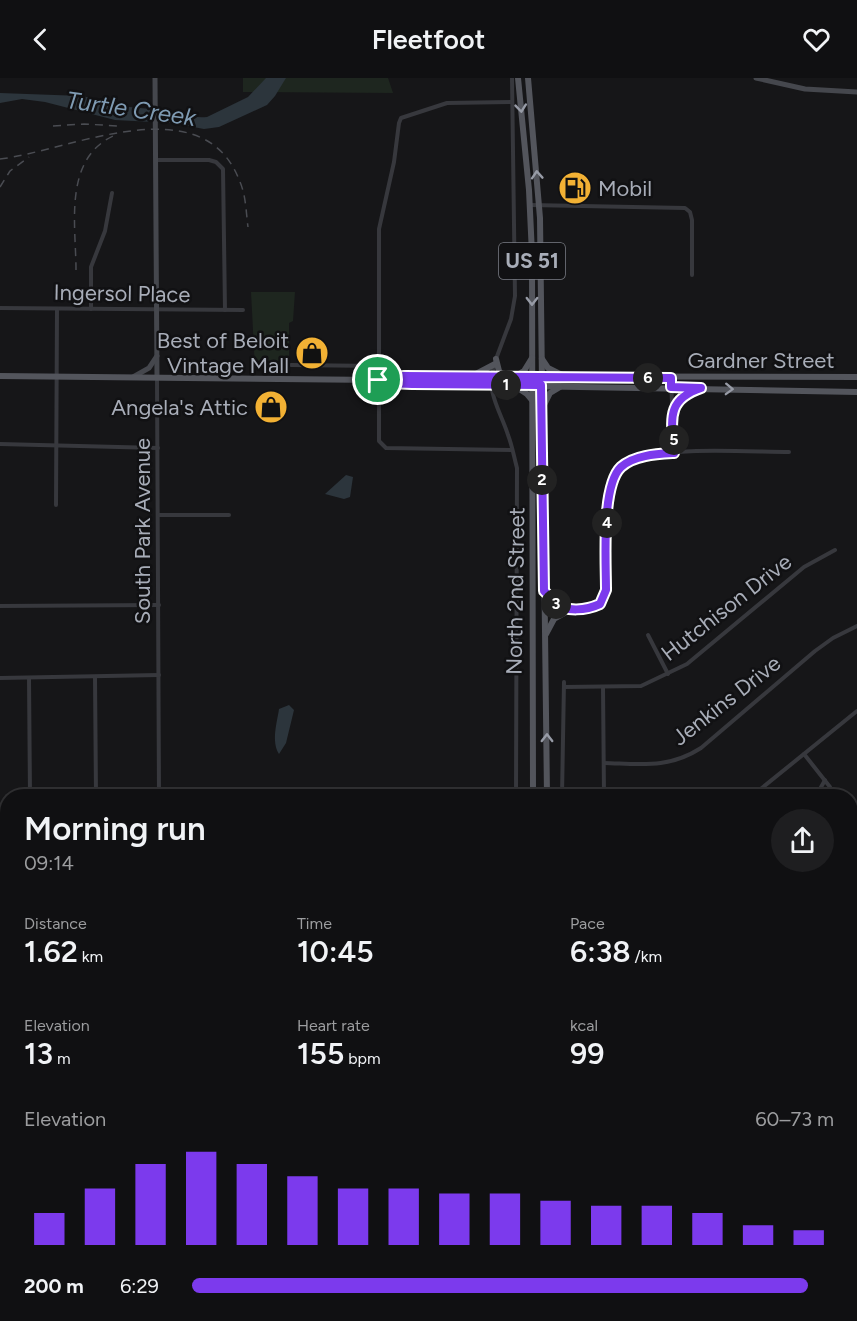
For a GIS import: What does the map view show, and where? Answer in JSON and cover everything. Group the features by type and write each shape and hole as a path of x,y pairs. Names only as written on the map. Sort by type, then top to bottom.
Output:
{"main road":[{"name":"US 51","path":"518,78 530,205 533,385"},
{"name":"US 51","path":"528,78 539,204 541,359"},
{"path":"515,377 524,371 532,357"},
{"path":"541,359 548,368 568,377"},
{"name":"North 2nd Street","path":"541,359 547,789"},
{"path":"472,376 495,361 499,371 505,377"},
{"name":"Gardner Street","path":"0,376 378,380 400,384 857,392"},
{"name":"Gardner Street","path":"378,380 396,376 857,377"},
{"path":"515,385 533,402"},
{"name":"North 2nd Street","path":"533,385 533,789"},
{"path":"542,409 550,393 564,386"},
{"path":"672,412 682,396 701,388"},
{"path":"544,591 556,604 570,610"},
{"path":"545,634 554,619 570,610"}],"street":[{"name":"South Park Avenue","path":"155,78 159,789"},
{"path":"512,78 515,296 511,319 490,376 490,385 512,450 517,479 516,789"},
{"path":"756,78 805,89 856,94"},
{"path":"512,102 447,103 401,118 379,229 378,380 379,437 382,446 403,450 512,450"},
{"path":"156,160 209,160 219,164 224,174 225,310"},
{"path":"91,309 91,267 105,231 112,193"},
{"path":"530,205 685,208 691,215 692,275"},
{"name":"Ingersol Place","path":"0,308 243,310"},
{"path":"56,505 57,309"},
{"path":"133,377 149,368 157,355"},
{"path":"291,365 379,366"},
{"path":"671,378 674,453"},
{"path":"0,444 158,448"},
{"path":"570,610 596,606 605,596 608,497 612,480 621,467 633,460 648,456 674,453 789,452"},
{"path":"159,515 229,515"},
{"name":"Hutchison Drive","path":"562,789 564,684 603,687 641,686 668,674 687,664 804,567 835,550"},
{"path":"0,606 159,605"},
{"name":"Jenkins Drive","path":"604,763 659,764 683,759 701,748 814,651 857,626"},
{"path":"648,635 668,674"},
{"path":"0,678 159,675"},
{"path":"95,677 96,789"},
{"path":"29,678 30,789"},
{"path":"603,687 604,789"},
{"path":"761,789 857,711"},
{"path":"804,754 831,789"},
{"path":"820,789 825,780"}],"shaded area":[{"path":"243,78 388,78 393,93 243,92"},
{"path":"251,292 295,292 293,321 289,323 289,368 255,369"}],"water":[{"name":"Turtle Creek","path":"266,78 286,78 267,105 219,127 204,129 172,123 115,120 45,102 22,99 0,103 0,93 82,96 129,107 184,112 195,117 207,117 248,97"},
{"path":"346,475 353,477 350,497 344,499 325,494"},
{"path":"289,705 294,710 286,743 279,754 275,738 279,709"}],"railway":[{"path":"53,126 84,124 119,126"},
{"path":"0,159 132,131 166,130 197,136 222,153 240,182 245,198 248,227"},
{"path":"76,270 75,214 79,177 86,161 97,147 113,136"},
{"path":"0,187 10,171 29,157"}],"place":[{"name":"Mobil","path":"575,188"},
{"name":"Best of Beloit Vintage Mall","path":"312,353"},
{"name":"Angela's Attic","path":"271,407"}],"route":[{"path":"404,376 671,378 671,387 701,388 682,396 672,412 674,453 633,460 621,467 612,480 608,497 605,596 600,604 591,608 570,610 556,604 544,591 541,385 412,384 388,383 378,380 404,376"}]}
